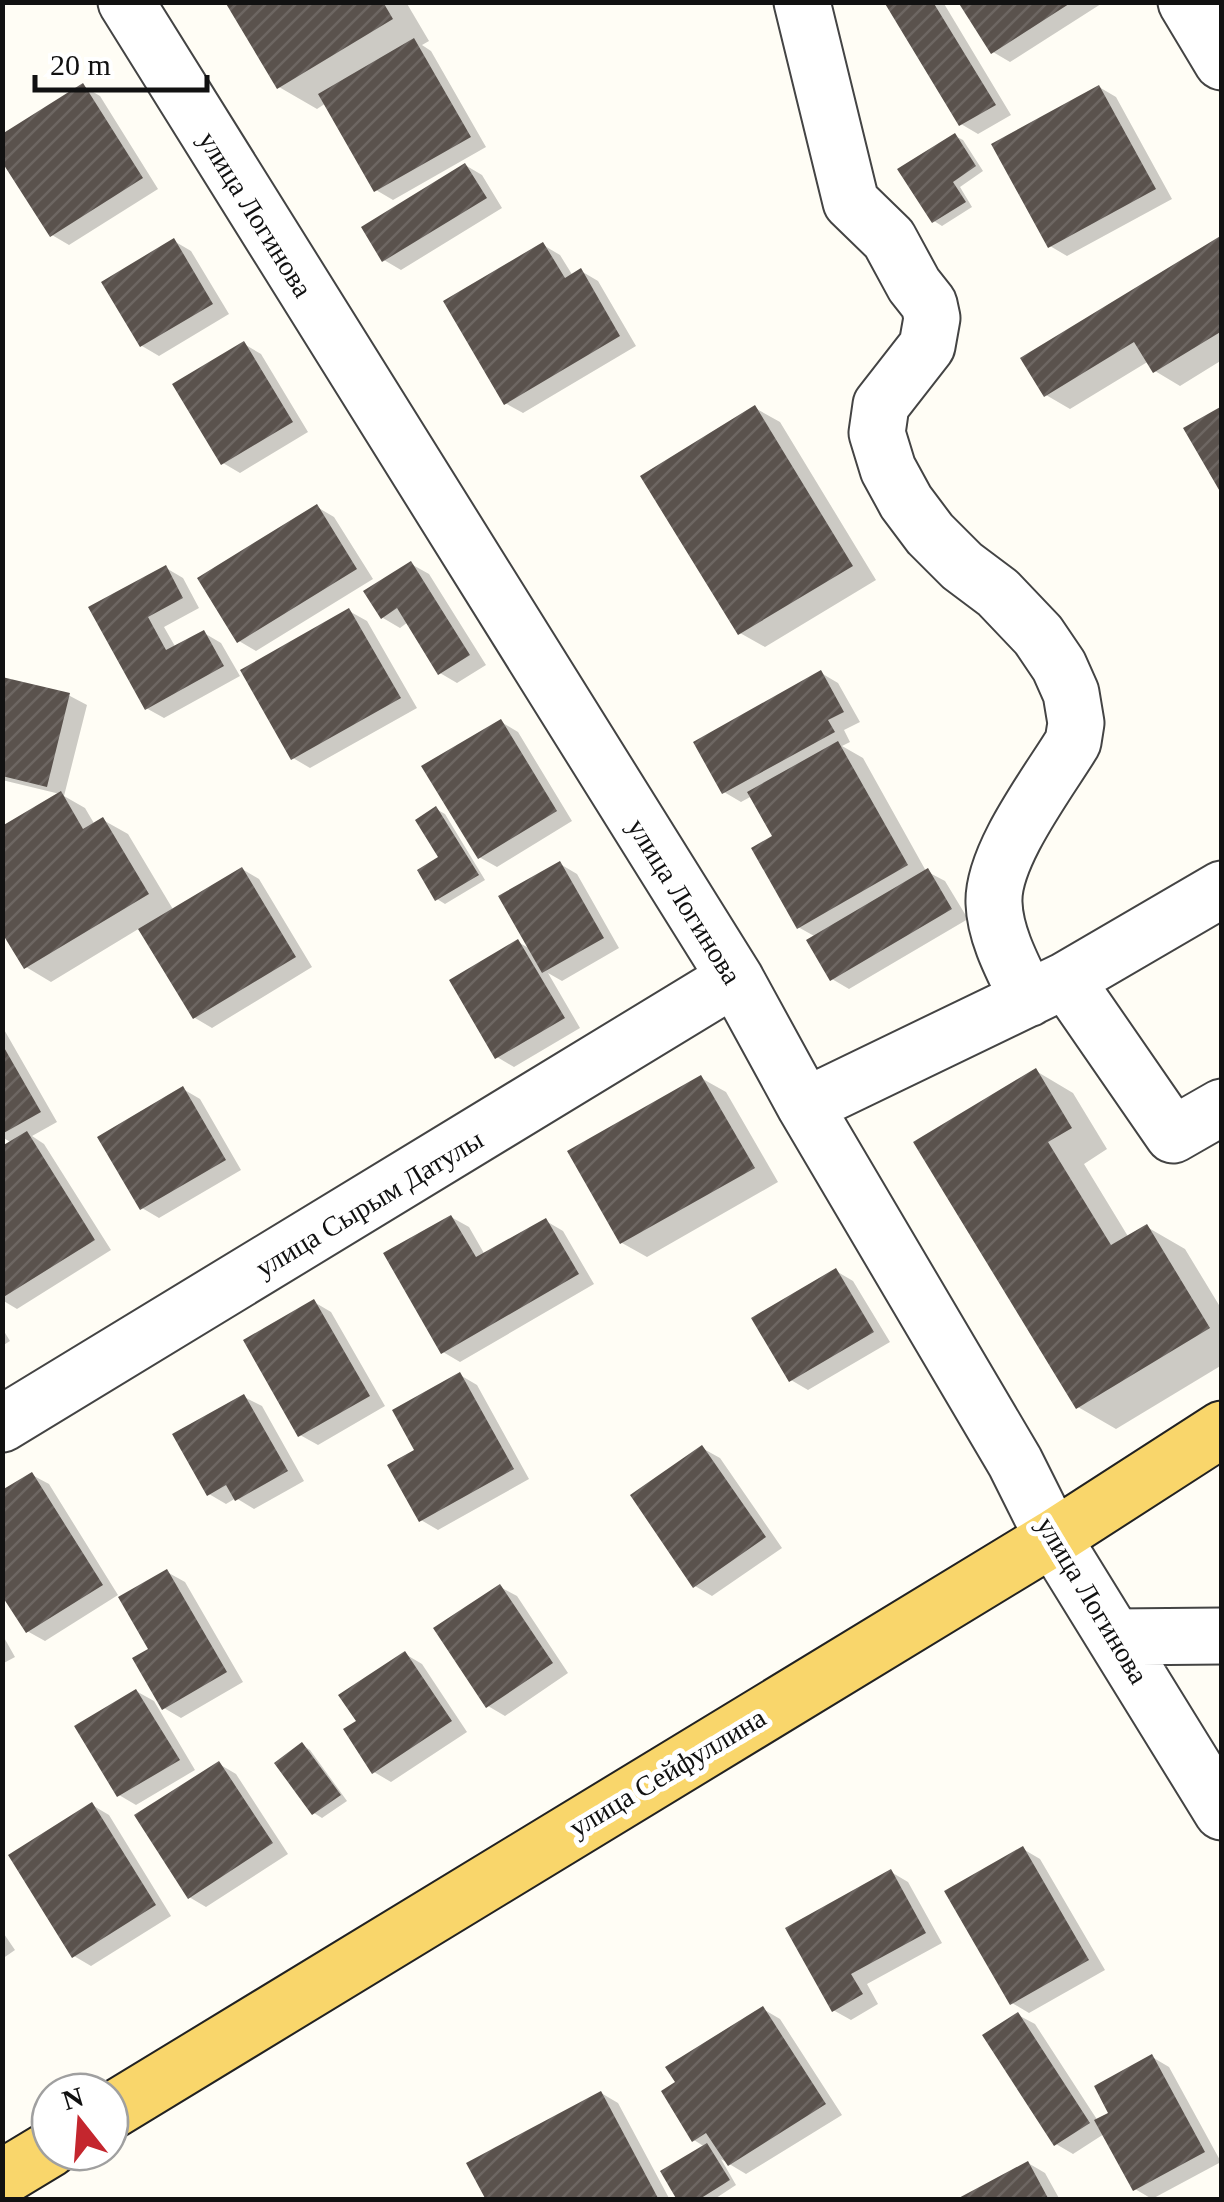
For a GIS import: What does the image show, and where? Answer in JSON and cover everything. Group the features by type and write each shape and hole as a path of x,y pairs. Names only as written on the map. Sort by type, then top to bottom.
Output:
{"main road":[{"name":"улица Сейфуллина","path":"130,2100 1053,1538 1222,1429"},
{"path":"2,2178 30,2161"}],"street":[{"name":"улица Логинова","path":"126,2 734,978 1015,1462 1053,1538 1222,1812"},
{"path":"802,2 851,202 890,239 914,285 929,304 932,318 927,346 882,405 877,432 888,470 930,534 962,566 998,593 1038,635 1060,666 1070,693 1076,724 1072,742 1006,854 996,880 994,904 1007,956 1047,990 1174,1135 1222,1108"},
{"path":"1186,2 1222,62"},
{"path":"805,1106 1047,990 1222,890"},
{"name":"улица Сырым Датулы","path":"2,1424 734,978"},
{"path":"1114,1636 1222,1636"}],"building":[{"path":"225,2 383,2 393,19 277,89"},
{"path":"884,2 933,2 996,105 959,126"},
{"path":"958,2 1072,2 991,54"},
{"path":"414,38 471,137 374,192 318,94"},
{"path":"83,83 143,178 50,237 2,162 2,134"},
{"path":"1099,85 1156,189 1048,248 991,144"},
{"path":"955,133 976,166 953,182 966,202 932,223 897,169"},
{"path":"465,163 487,198 382,262 361,227"},
{"path":"1222,235 1222,331 1153,373 1134,342 1044,397 1020,358"},
{"path":"174,238 213,304 140,347 101,282"},
{"path":"543,242 565,278 581,268 620,336 504,405 443,301"},
{"path":"244,341 293,422 221,465 172,384"},
{"path":"755,405 853,566 738,635 640,476"},
{"path":"1222,406 1222,495 1183,428"},
{"path":"317,504 357,569 237,643 197,578"},
{"path":"411,561 470,655 438,675 397,608 381,619 363,591"},
{"path":"166,565 183,598 148,617 166,650 204,630 224,666 145,710 88,607"},
{"path":"349,608 401,698 291,760 240,670"},
{"path":"821,670 844,712 828,720 835,732 722,794 693,742"},
{"path":"2,677 70,693 47,787 2,776"},
{"path":"501,719 557,811 478,859 421,766"},
{"path":"838,741 908,865 797,929 751,848 772,836 747,792"},
{"path":"61,791 83,829 103,817 149,894 24,969 2,933 2,826"},
{"path":"436,806 479,875 435,901 417,870 438,857 415,820"},
{"path":"560,861 604,938 542,973 498,896"},
{"path":"242,867 296,957 193,1019 138,929"},
{"path":"928,868 952,909 830,981 806,940"},
{"path":"518,939 565,1018 495,1059 449,980"},
{"path":"2,1044 41,1112 2,1134"},
{"path":"1036,1068 1072,1128 1048,1142 1111,1245 1147,1224 1210,1328 1076,1409 913,1142"},
{"path":"701,1075 755,1168 620,1244 567,1151"},
{"path":"183,1086 226,1160 140,1210 97,1137"},
{"path":"27,1131 95,1240 2,1298 2,1146"},
{"path":"451,1215 476,1257 546,1218 579,1274 441,1354 383,1253"},
{"path":"836,1268 874,1332 789,1382 751,1318"},
{"path":"314,1299 370,1396 298,1437 243,1340"},
{"path":"460,1372 514,1469 419,1522 387,1465 414,1450 392,1410"},
{"path":"244,1394 288,1471 235,1501 226,1485 207,1496 172,1434"},
{"path":"702,1445 766,1537 693,1588 630,1495"},
{"path":"32,1472 103,1585 26,1633 2,1596 2,1490"},
{"path":"167,1569 227,1672 162,1710 132,1658 148,1649 118,1597"},
{"path":"500,1584 553,1663 486,1708 433,1628"},
{"path":"405,1651 452,1721 372,1774 343,1729 356,1721 338,1695"},
{"path":"136,1689 180,1760 117,1797 74,1726"},
{"path":"302,1742 341,1795 312,1815 274,1763"},
{"path":"219,1761 273,1843 188,1899 134,1815"},
{"path":"92,1802 156,1905 72,1958 8,1855"},
{"path":"1023,1846 1089,1960 1010,2005 944,1891"},
{"path":"891,1869 926,1933 851,1974 863,1994 832,2012 785,1928"},
{"path":"763,2006 826,2104 728,2166 706,2133 692,2142 661,2091 675,2082 665,2067"},
{"path":"1018,2012 1090,2123 1054,2146 982,2035"},
{"path":"1152,2054 1205,2152 1133,2191 1094,2120 1108,2113 1094,2086"},
{"path":"601,2091 659,2200 486,2200 466,2163"},
{"path":"707,2143 730,2180 698,2200 677,2200 660,2171"},
{"path":"1028,2161 1049,2200 955,2200"}]}
